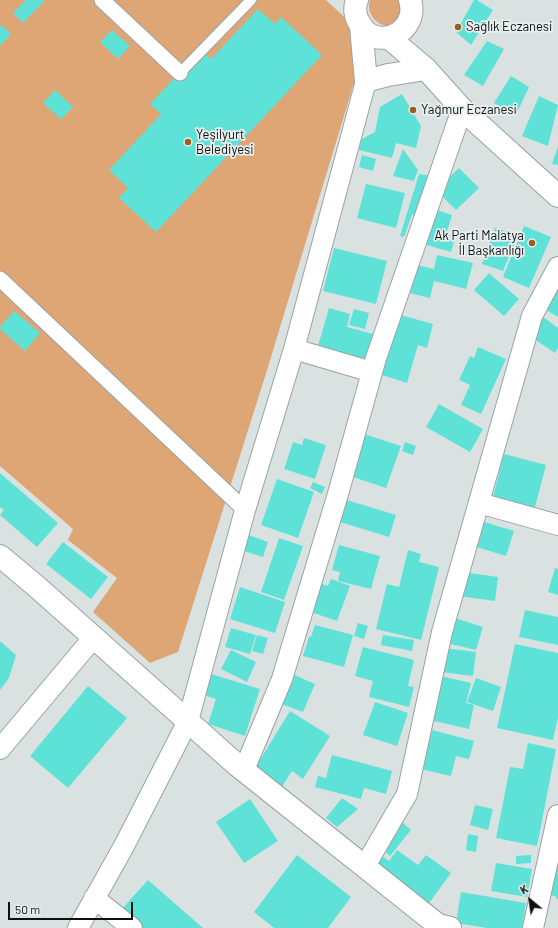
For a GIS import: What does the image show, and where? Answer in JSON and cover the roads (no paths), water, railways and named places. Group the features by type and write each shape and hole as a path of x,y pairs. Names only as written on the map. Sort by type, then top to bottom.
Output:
{"street":[{"path":"102,0 180,73"},
{"path":"356,10 372,35 386,37 393,36 408,24 412,9"},
{"path":"412,9 426,69"},
{"path":"356,10 366,81"},
{"path":"386,37 426,69 462,109 558,196"},
{"path":"78,928 124,846 188,721 245,510 294,349 366,81 386,37"},
{"path":"366,81 388,75 426,69"},
{"path":"244,770 282,679 338,494 376,358 462,109"},
{"path":"365,866 407,794 442,632 532,316 558,266"},
{"path":"0,279 245,510"},
{"path":"294,349 372,372"},
{"path":"479,503 558,525"},
{"path":"0,556 244,770 438,924 450,928"},
{"path":"0,749 94,637"},
{"path":"533,928 558,815"},
{"path":"94,898 132,928"}],"lane":[{"path":"180,73 251,0"}],"place":[{"name":"Sağlık Eczanesi","path":"458,27"},
{"name":"Yağmur Eczanesi","path":"413,110"},
{"name":"Yeşilyurt Belediyesi","path":"188,142"},
{"name":"Ak Parti Malatya İl Başkanlığı","path":"532,243"}]}
